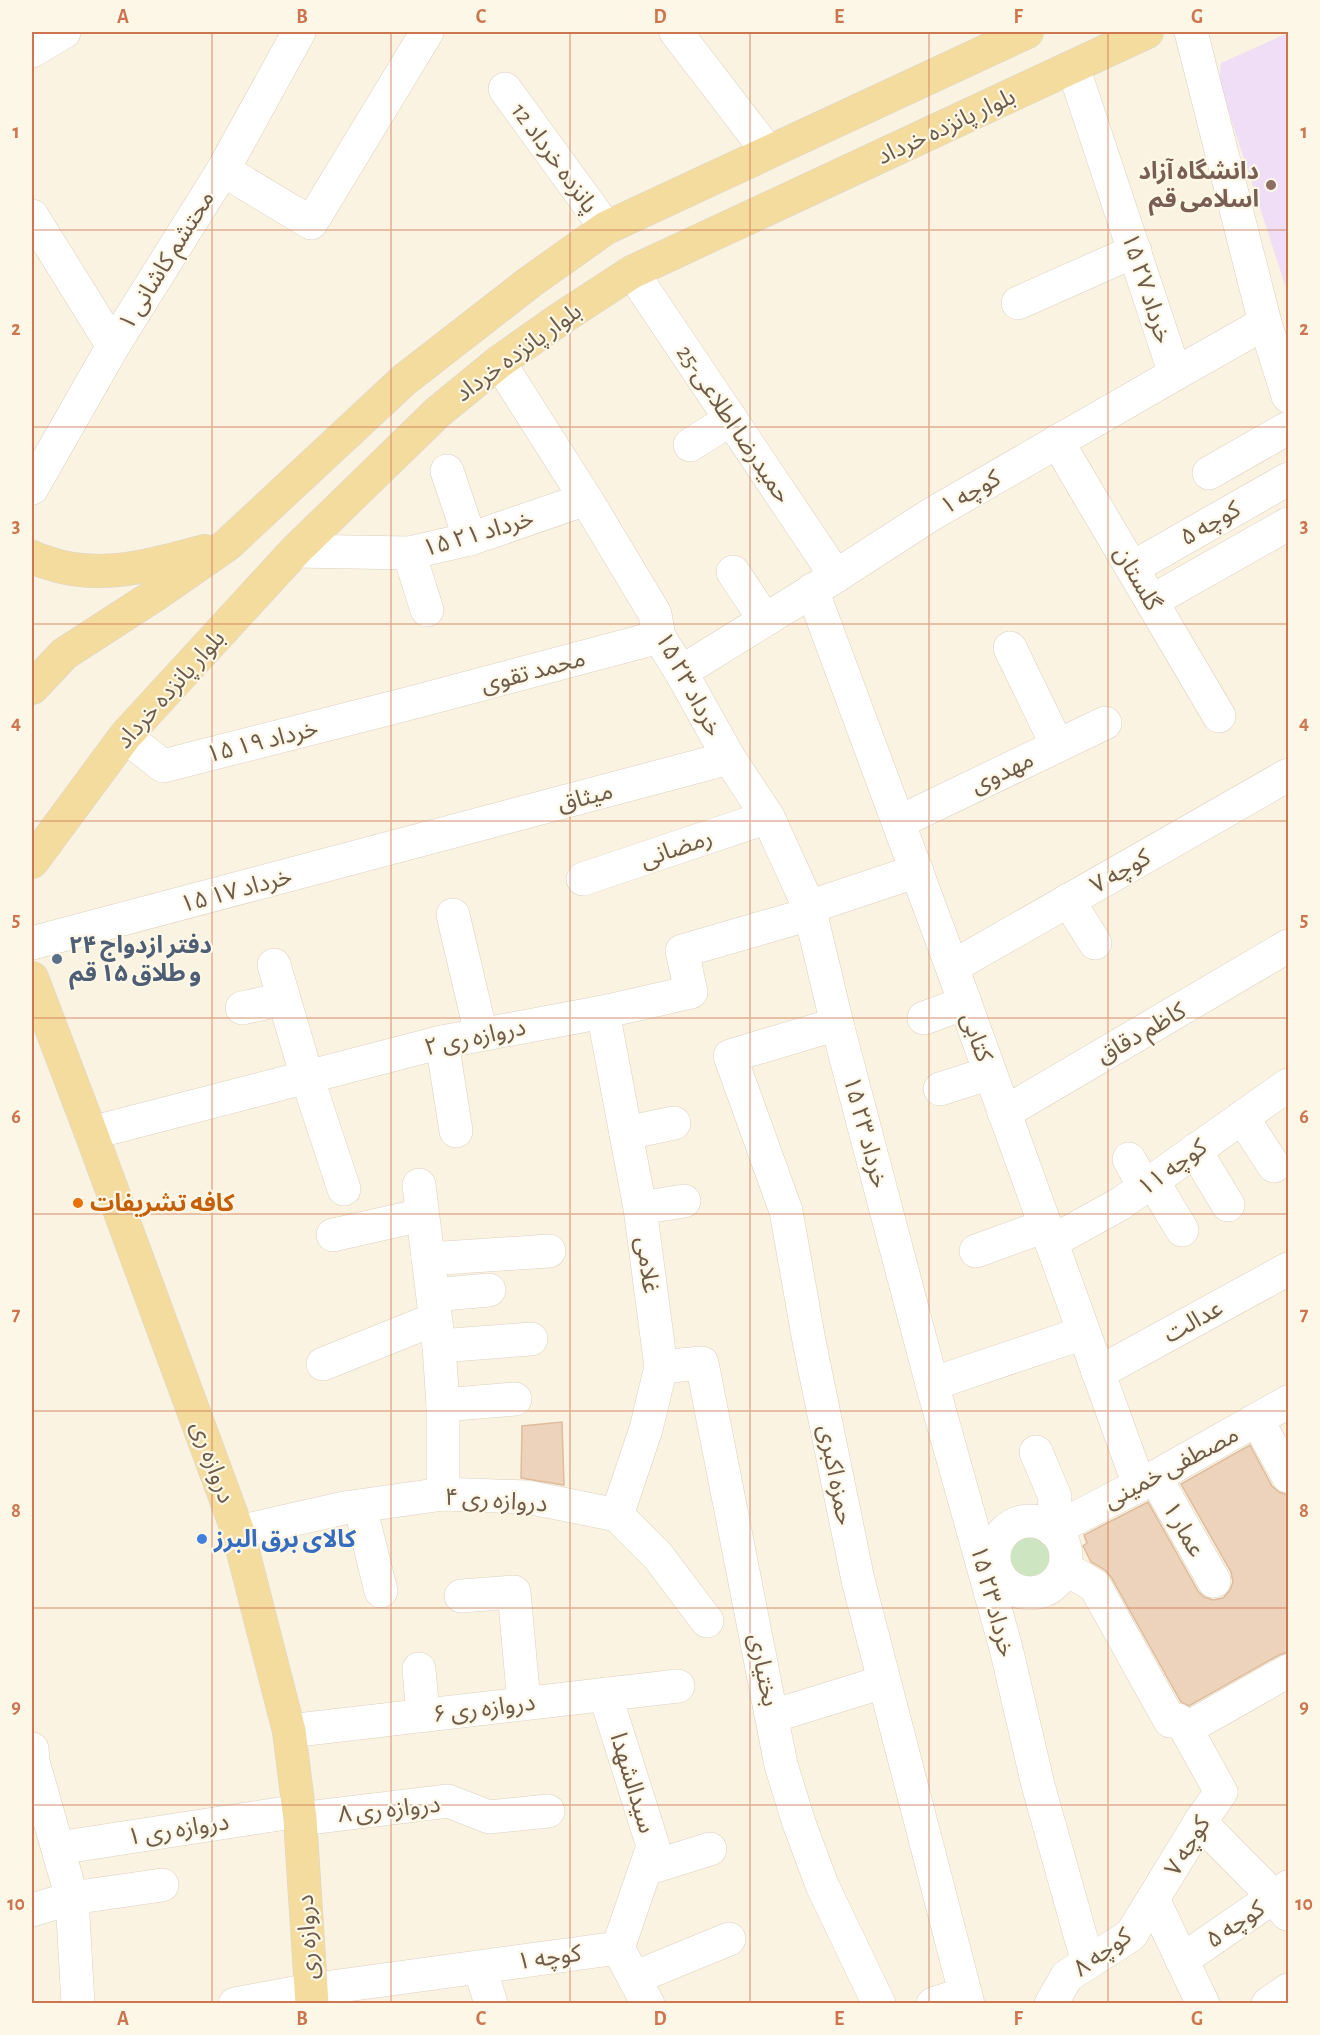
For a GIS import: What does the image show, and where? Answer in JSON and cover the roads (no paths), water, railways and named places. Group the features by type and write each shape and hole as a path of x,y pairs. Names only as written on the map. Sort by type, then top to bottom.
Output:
{"main road":[{"name":"بلوار پانزده خرداد","path":"32,688 64,654 155,596 227,545 404,380 530,282 606,228 768,152 998,38 1027,32"},
{"name":"بلوار پانزده خرداد","path":"32,862 125,736 295,551 438,412 500,362 632,272 1147,32"},
{"path":"32,557 76,571 113,572 152,565 227,545"},
{"name":"دروازه ری","path":"32,978 238,1532 289,1731 300,1815 311,1997"}],"street":[{"path":"32,51 64,32"},
{"name":"محتشم کاشانی ۱","path":"32,488 113,346 223,170 299,32"},
{"path":"223,170 311,223 427,32"},
{"path":"676,32 768,152"},
{"path":"1191,32 1265,323 1288,390"},
{"name":"۱۵ خرداد ۲۷","path":"1072,66 1175,374"},
{"name":"پانزده خرداد 12","path":"505,89 606,228"},
{"path":"32,216 113,346"},
{"path":"1018,303 1135,251"},
{"name":"حمیدرضا اطلاعی-25","path":"632,272 731,419 824,583"},
{"name":"کوچه ۱","path":"681,672 932,514 1265,323"},
{"name":"۱۵ خرداد ۲۳","path":"500,362 656,614 659,637 729,758 768,817 809,910 932,1384 991,1571 1038,1785 1088,1963"},
{"path":"690,445 731,419"},
{"path":"1209,473 1288,428"},
{"name":"گلستان","path":"1058,441 1219,716"},
{"path":"447,471 470,539"},
{"name":"کوچه ۵","path":"1132,568 1288,479"},
{"name":"۱۵ خرداد ۲۱","path":"295,551 410,553 470,539 586,499"},
{"name":"کوچه ۵","path":"1152,601 1288,525"},
{"path":"410,553 427,610"},
{"path":"733,572 765,620"},
{"name":"کتابی","path":"824,583 898,822 1098,1373 1147,1481"},
{"name":"محمد تقوی","path":"407,704 659,637"},
{"path":"1010,648 1058,745"},
{"name":"۱۵ خرداد ۱۹","path":"125,736 163,766 407,704"},
{"name":"مهدوی","path":"898,822 1105,723"},
{"name":"میثاق","path":"440,836 729,758"},
{"name":"کوچه ۷","path":"952,968 1288,775"},
{"name":"رمضانی","path":"583,879 768,817"},
{"name":"۱۵ خرداد ۱۷","path":"32,943 440,836"},
{"path":"809,910 916,871"},
{"path":"1068,900 1095,943"},
{"name":"دروازه ری ۲","path":"91,1133 442,1042 603,1012 692,992 682,951 809,910"},
{"path":"453,915 482,1034"},
{"name":"کاظم دقاق","path":"1004,1113 1283,950"},
{"path":"274,965 344,1189"},
{"path":"242,1008 284,999"},
{"path":"924,1018 965,1003"},
{"name":"غلامی","path":"603,1012 640,1208 661,1367 646,1429 617,1515"},
{"name":"حمزه اکبری","path":"837,1024 730,1056 786,1211 809,1341 858,1580 966,1999"},
{"path":"442,1042 456,1131"},
{"path":"939,1089 990,1072"},
{"name":"کوچه ۱۱","path":"976,1251 1048,1234 1120,1204 1288,1085"},
{"path":"1242,1117 1274,1166"},
{"path":"626,1133 674,1123"},
{"path":"1195,1150 1228,1205"},
{"path":"1129,1159 1182,1230"},
{"path":"333,1235 421,1200 436,1320 443,1405 443,1494"},
{"path":"640,1208 684,1201"},
{"path":"428,1258 549,1251"},
{"name":"عدالت","path":"1098,1373 1288,1269"},
{"path":"323,1364 436,1320 489,1290"},
{"path":"436,1320 531,1339"},
{"path":"932,1384 1083,1333"},
{"name":"بختیاری","path":"661,1367 702,1363 781,1765 822,1885 879,2004"},
{"path":"443,1405 515,1399"},
{"name":"مصطفی خمینی","path":"1053,1530 1147,1481 1288,1402"},
{"path":"1257,1420 1288,1476"},
{"path":"1036,1452 1055,1497 1053,1530"},
{"name":"عمار ۱","path":"1147,1481 1214,1581"},
{"name":"دروازه ری ۴","path":"238,1532 360,1506 443,1494 527,1497 617,1515"},
{"path":"360,1506 381,1591"},
{"path":"617,1515 658,1556 707,1621"},
{"path":"1024,1521 1036,1521 1053,1530 1064,1544 1067,1556 1060,1578 1052,1586 1032,1593 1021,1592 1010,1587 991,1571 996,1545 1012,1526 1024,1521"},
{"path":"1065,1568 1095,1586 1170,1721 1178,1720 1186,1729 1288,1671"},
{"path":"461,1596 514,1592 524,1704"},
{"path":"419,1669 423,1715"},
{"path":"773,1716 884,1682"},
{"name":"دروازه ری ۶","path":"289,1731 678,1686"},
{"name":"سیدالشهدا","path":"605,1694 652,1846 618,1948"},
{"name":"کوچه ۷","path":"1154,1901 1200,1822 1221,1792 1186,1729"},
{"path":"32,1758 72,1898 78,2004"},
{"name":"دروازه ری ۸","path":"300,1815 448,1801 489,1816 548,1811"},
{"name":"دروازه ری ۱","path":"58,1848 300,1815"},
{"path":"1200,1822 1284,1900"},
{"path":"646,1869 710,1849"},
{"path":"32,1910 72,1898 162,1885"},
{"name":"کوچه ۵","path":"1182,1960 1284,1900"},
{"path":"1154,1901 1203,2004"},
{"name":"کوچه ۸","path":"1051,2004 1067,1976 1131,1935 1154,1901"},
{"path":"618,1948 641,1991 729,1939"},
{"name":"کوچه ۱","path":"235,2004 311,1997 480,1967 618,1948"},
{"path":"480,1967 491,2004"},
{"path":"1268,2004 1288,1990"},
{"path":"933,2004 966,1999"}],"place":[{"name":"دانشگاه آزاد اسلامی قم","path":"1271,185"},
{"name":"دفتر ازدواج ۲۴ و طلاق ۱۵ قم","path":"57,959"},
{"name":"کافه تشریفات","path":"78,1203"},
{"name":"کالای برق البرز","path":"202,1539"}]}
